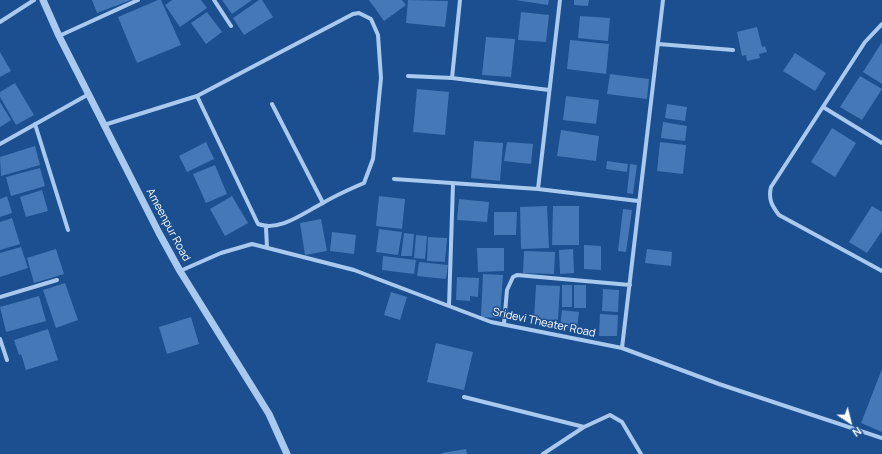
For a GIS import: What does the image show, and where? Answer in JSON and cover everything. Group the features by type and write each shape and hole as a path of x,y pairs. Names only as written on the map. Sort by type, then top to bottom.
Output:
{"street":[{"path":"0,22 34,0"},
{"name":"Ameenpur Road","path":"43,0 59,36 180,271 269,414 286,454"},
{"path":"59,36 138,0"},
{"path":"214,0 231,26"},
{"path":"452,78 460,0"},
{"path":"538,189 548,90 560,0"},
{"path":"622,348 638,201 663,0"},
{"path":"104,124 198,96 353,14 359,13 371,19 378,35 382,78 373,159 364,183 322,203 301,216 276,225 266,227 258,224 198,96"},
{"path":"882,24 865,42 771,187 769,194 771,204 779,215 882,271"},
{"path":"658,44 733,50"},
{"path":"408,76 452,78 548,90"},
{"path":"0,144 90,94"},
{"path":"272,104 322,203"},
{"path":"823,107 882,143"},
{"path":"35,124 68,230"},
{"path":"394,179 538,189 638,201"},
{"path":"450,306 453,184"},
{"path":"266,227 266,248"},
{"name":"Sridevi Theater Road","path":"180,271 221,252 252,244 354,270 491,322 622,348 719,384 882,438"},
{"path":"504,324 507,290 513,278 517,275 630,285"},
{"path":"0,297 57,280"},
{"path":"0,339 6,360"},
{"path":"464,397 584,427"},
{"path":"543,454 584,427 610,415 622,422 641,454"}],"building":[{"path":"92,0 131,0 97,13"},
{"path":"161,0 181,45 137,63 118,17"},
{"path":"172,0 201,0 207,8 180,27 165,5"},
{"path":"222,0 252,0 232,14"},
{"path":"259,0 262,0 273,17 244,35 233,18"},
{"path":"369,0 402,0 406,5 384,21"},
{"path":"408,0 448,1 445,27 406,23"},
{"path":"515,0 549,0 548,5"},
{"path":"574,0 589,0 588,6 574,5"},
{"path":"207,12 222,32 206,44 191,23"},
{"path":"521,12 549,15 546,42 518,40"},
{"path":"580,16 610,18 608,41 578,38"},
{"path":"757,27 762,47 765,46 767,52 759,54 760,58 747,61 746,55 742,56 737,32"},
{"path":"486,37 515,39 511,77 482,75"},
{"path":"570,40 609,44 606,74 567,69"},
{"path":"882,42 882,84 863,72"},
{"path":"0,52 11,71 0,77"},
{"path":"795,53 826,73 815,91 783,71"},
{"path":"610,74 649,79 647,99 607,94"},
{"path":"860,76 882,89 862,120 840,107"},
{"path":"15,83 34,115 16,125 0,97 0,92"},
{"path":"417,89 449,92 445,135 413,132"},
{"path":"566,96 599,100 596,124 563,120"},
{"path":"0,102 11,120 0,127"},
{"path":"667,104 687,107 685,121 665,118"},
{"path":"663,122 687,126 685,141 661,138"},
{"path":"832,128 856,143 835,177 811,162"},
{"path":"561,130 599,136 596,161 557,156"},
{"path":"474,141 503,143 500,181 471,178"},
{"path":"206,142 214,159 187,172 179,156"},
{"path":"507,142 533,144 531,164 504,161"},
{"path":"660,142 686,145 683,174 657,171"},
{"path":"35,146 40,165 1,176 0,157"},
{"path":"607,161 628,164 627,172 606,169"},
{"path":"630,164 637,165 633,194 627,193"},
{"path":"215,165 227,194 206,203 193,174"},
{"path":"40,168 45,186 11,196 6,177"},
{"path":"42,190 48,211 26,217 20,197"},
{"path":"7,196 12,213 0,217 0,199"},
{"path":"232,196 248,223 225,236 210,209"},
{"path":"379,196 405,199 402,229 376,226"},
{"path":"459,199 489,202 487,222 457,220"},
{"path":"547,206 549,248 521,249 520,207"},
{"path":"553,206 579,206 579,245 552,245"},
{"path":"872,206 882,212 882,231 867,253 849,242"},
{"path":"623,209 632,210 626,252 618,251"},
{"path":"494,212 517,212 516,235 494,235"},
{"path":"12,218 20,244 0,250 0,222"},
{"path":"321,219 327,251 305,255 300,223"},
{"path":"379,229 402,232 398,255 376,252"},
{"path":"332,232 356,235 354,254 330,251"},
{"path":"404,233 414,234 412,256 401,256"},
{"path":"416,235 427,236 425,259 414,258"},
{"path":"428,237 447,238 445,262 427,261"},
{"path":"584,245 601,246 601,270 584,269"},
{"path":"21,247 28,268 0,277 0,253"},
{"path":"477,248 504,248 504,271 478,272"},
{"path":"56,249 64,274 34,283 27,258"},
{"path":"573,249 574,273 560,274 559,250"},
{"path":"647,249 672,252 671,266 645,263"},
{"path":"524,251 555,252 554,274 523,273"},
{"path":"383,256 416,260 414,274 382,270"},
{"path":"419,262 448,265 446,279 417,276"},
{"path":"483,274 503,275 500,318 481,317"},
{"path":"457,277 479,278 478,297 470,296 470,301 456,300"},
{"path":"65,283 78,320 56,328 43,290"},
{"path":"536,285 560,286 558,320 534,319"},
{"path":"562,285 572,285 572,307 562,307"},
{"path":"574,285 586,285 586,308 574,308"},
{"path":"603,289 619,290 618,312 602,311"},
{"path":"391,292 407,297 400,320 384,315"},
{"path":"39,296 46,321 6,332 0,307"},
{"path":"562,310 579,312 577,329 560,327"},
{"path":"600,314 618,315 617,336 599,336"},
{"path":"191,317 199,344 167,354 159,327"},
{"path":"48,329 58,360 26,370 21,354 19,355 14,340"},
{"path":"436,343 473,352 464,390 427,382"},
{"path":"882,369 882,432 861,423"},
{"path":"466,449 467,454 442,454 442,453"}]}
